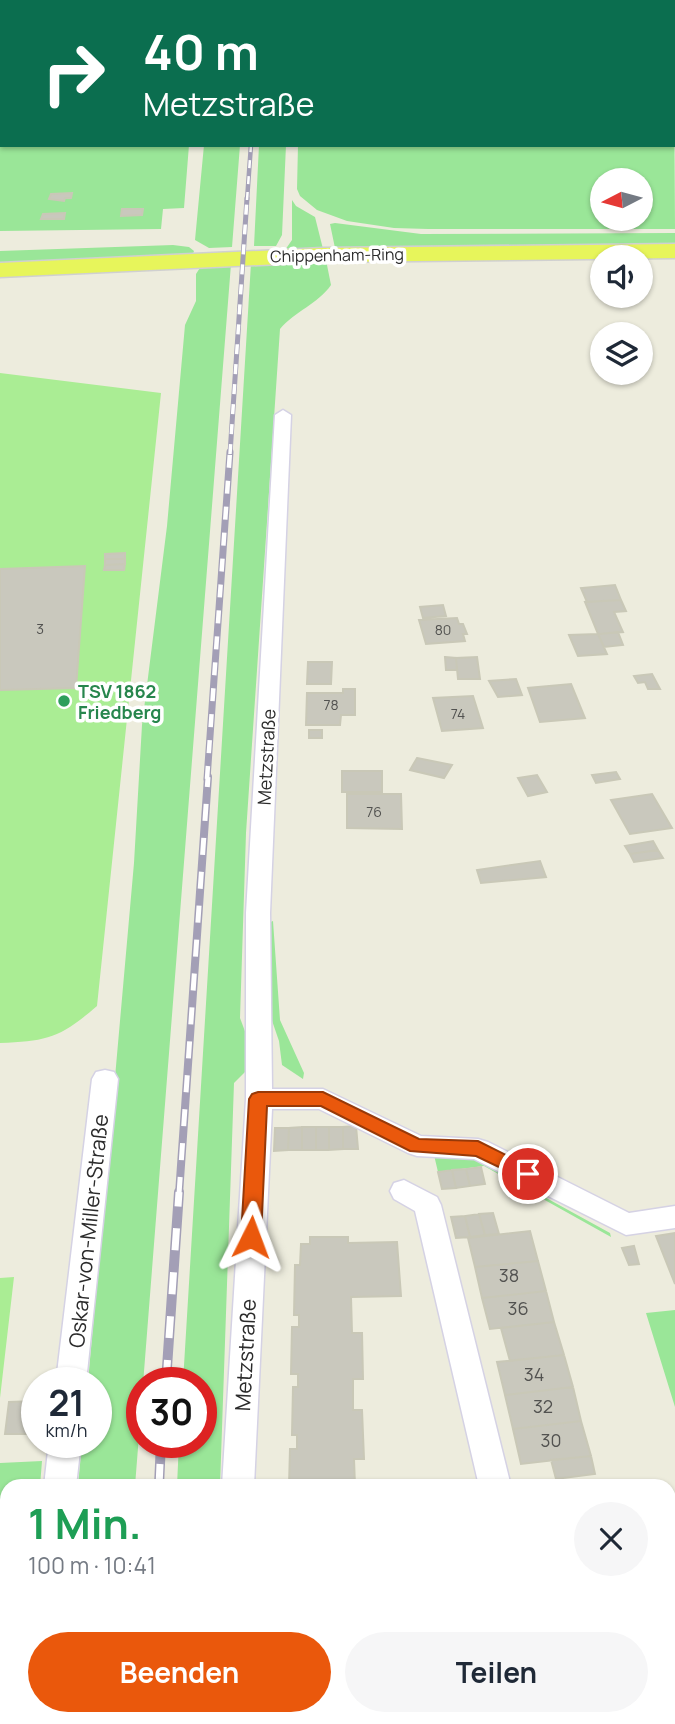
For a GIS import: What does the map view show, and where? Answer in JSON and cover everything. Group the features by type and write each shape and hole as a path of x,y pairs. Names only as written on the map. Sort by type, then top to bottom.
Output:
{"main road":[{"name":"Chippenham-Ring","path":"0,270 323,254 675,251"}],"street":[{"name":"Metzstraße","path":"238,1479 258,1099 258,913 283,415"},
{"name":"Oskar-von-Miller-Straße","path":"73,1367 105,1079"},
{"path":"258,1099 323,1099 417,1146 478,1149 626,1224 675,1217"},
{"path":"404,1191 427,1205 493,1479"},
{"path":"61,1479 63,1458"}],"green space":[{"path":"0,147 189,147 184,208 163,209 161,229 0,231"},
{"path":"204,147 240,147 232,247 209,248 195,240"},
{"path":"259,147 286,147 282,235 276,246 254,246"},
{"path":"298,147 674,147 675,229 653,229 653,168 590,168 590,229 394,228 347,221 317,210 300,196 297,189"},
{"path":"292,200 296,206 315,217 323,249 285,250 292,240"},
{"path":"330,224 421,234 675,233 675,246 335,248"},
{"path":"173,245 189,247 194,251 193,254 0,263 0,251"},
{"path":"326,260 331,285 280,329 246,833 240,1018 249,1042 250,1067 234,1083 220,1479 177,1479 178,1458 217,1458 217,1367 184,1367 251,263"},
{"path":"203,263 231,264 144,1367 126,1367 126,1458 137,1458 136,1479 79,1479 81,1458 112,1458 112,1367 89,1367 134,863 142,725 167,526 185,325 196,301 196,274"},
{"name":"TSV 1862 Friedberg","path":"0,373 161,393 97,1006 73,1025 53,1036 0,1043"},
{"path":"273,921 280,1020 304,1073 303,1079 282,1065 279,1041 268,1009 268,923"},
{"path":"434,1155 468,1155 610,1233 611,1237 484,1166 438,1172"},
{"path":"14,1277 0,1398 0,1278"},
{"path":"675,1310 675,1407 646,1313"},
{"path":"42,1461 41,1479 0,1479 0,1463"}],"building":[{"path":"72,193 71,198 65,198 64,201 49,199 51,194"},
{"path":"122,209 143,209 142,215 121,216"},
{"path":"65,213 64,219 41,219 43,214"},
{"path":"125,553 125,559 105,559 105,554"},
{"path":"105,559 125,559 125,564 105,565"},
{"path":"125,564 124,570 104,570 105,565"},
{"path":"85,566 76,688 0,690 0,569"},
{"path":"615,585 621,600 587,602 581,588"},
{"path":"621,600 626,611 614,612 623,632 598,634 585,602"},
{"path":"443,605 446,616 423,618 420,607"},
{"path":"457,618 467,634 463,634 465,641 426,644 419,620"},
{"path":"618,632 623,645 604,647 598,634"},
{"path":"598,634 607,654 578,656 569,635"},
{"path":"445,657 456,658 457,670 446,670"},
{"path":"477,657 480,679 458,679 456,658"},
{"path":"308,662 332,662 331,684 307,684"},
{"path":"652,674 660,689 648,689 645,682 638,683 634,676"},
{"path":"516,679 522,695 498,697 489,681"},
{"path":"571,684 585,718 540,722 528,688"},
{"path":"343,689 355,689 355,715 341,715 340,725 306,725 307,693 343,693"},
{"path":"473,696 483,728 442,731 433,698"},
{"path":"309,730 322,730 322,738 309,738"},
{"path":"417,758 452,765 444,778 410,770"},
{"path":"342,771 382,771 382,792 342,792"},
{"path":"616,772 620,779 596,783 592,775"},
{"path":"537,775 547,792 528,796 518,778"},
{"path":"347,794 401,794 402,829 347,828"},
{"path":"652,794 672,828 630,834 611,800"},
{"path":"653,841 658,850 630,854 625,846"},
{"path":"658,850 663,858 634,862 630,854"},
{"path":"540,861 546,877 481,883 477,870"},
{"path":"356,1126 358,1149 343,1149 343,1127"},
{"path":"302,1127 302,1150 288,1150 289,1128"},
{"path":"302,1127 316,1127 316,1150 302,1150"},
{"path":"316,1127 329,1127 329,1150 316,1150"},
{"path":"329,1127 343,1127 343,1149 329,1150"},
{"path":"275,1128 289,1128 288,1150 274,1151"},
{"path":"481,1167 485,1184 470,1186 466,1169"},
{"path":"466,1169 470,1186 456,1188 452,1170"},
{"path":"452,1170 456,1188 442,1189 438,1172"},
{"path":"493,1213 499,1234 485,1235 479,1214"},
{"path":"479,1214 485,1235 470,1237 465,1216"},
{"path":"465,1216 470,1237 456,1238 451,1217"},
{"path":"530,1231 538,1261 475,1267 468,1238"},
{"path":"675,1233 675,1284 656,1236"},
{"path":"310,1237 348,1237 348,1243 397,1242 401,1296 351,1297 352,1333 362,1333 363,1379 353,1379 353,1410 362,1410 364,1459 354,1459 355,1479 289,1479 290,1449 297,1449 297,1435 292,1435 293,1387 298,1387 298,1374 291,1374 292,1327 299,1327 299,1315 294,1315 295,1265 300,1265 301,1244 310,1244"},
{"path":"634,1246 639,1264 629,1265 622,1248"},
{"path":"538,1261 546,1291 482,1298 475,1267"},
{"path":"546,1291 554,1322 490,1329 482,1298"},
{"path":"554,1322 564,1355 510,1361 501,1328"},
{"path":"564,1355 573,1387 505,1395 497,1362"},
{"path":"573,1387 581,1421 513,1429 505,1395"},
{"path":"9,1402 21,1402 21,1434 5,1434"},
{"path":"581,1421 591,1456 521,1464 513,1429"},
{"path":"591,1456 595,1474 556,1479 551,1460"}],"railway":[{"path":"247,200 251,147"},
{"path":"230,454 247,198"},
{"path":"207,779 230,452"},
{"path":"179,1194 208,777"},
{"path":"167,1367 179,1192"},
{"path":"159,1479 160,1458"}],"place":[{"name":"TSV 1862 Friedberg","path":"64,701"}],"route":[{"path":"251,1237 258,1099 323,1099 417,1146 478,1149 528,1174"}]}
